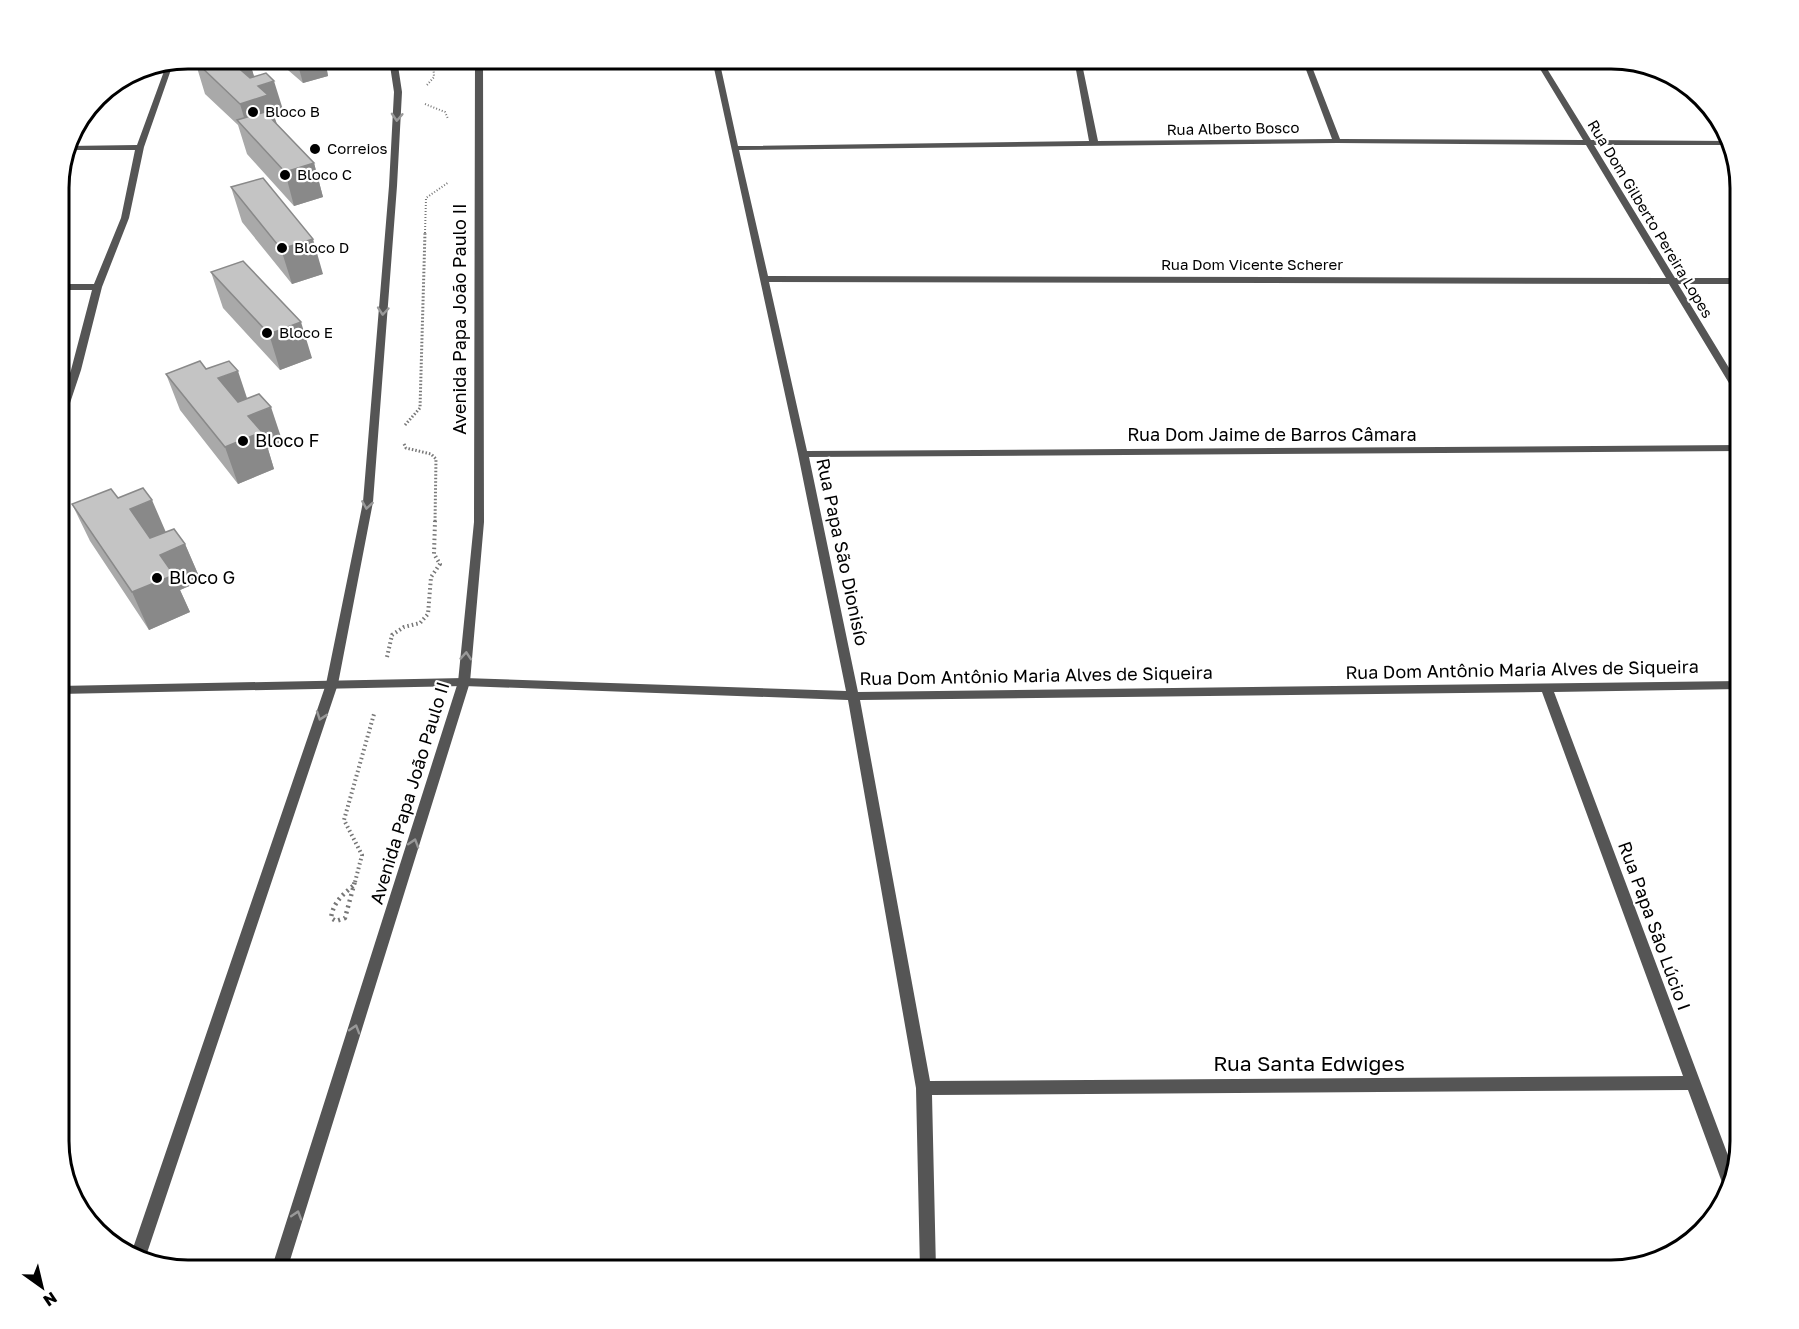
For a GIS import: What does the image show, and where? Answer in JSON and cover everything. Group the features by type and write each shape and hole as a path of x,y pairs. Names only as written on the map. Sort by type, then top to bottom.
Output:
{"street":[{"path":"140,1250 332,684 368,502 393,186 398,92 395,69"},
{"name":"Avenida Papa João Paulo II","path":"282,1260 464,682 479,522 479,69"},
{"name":"Rua Papa São Dionisío","path":"718,69 737,148 853,696 924,1088 928,1260"},
{"path":"1079,69 1094,144"},
{"path":"1309,69 1337,141"},
{"name":"Rua Dom Gilberto Pereira Lopes","path":"1545,69 1730,376"},
{"path":"69,391 97,287 125,218 140,147 168,71"},
{"name":"Rua Alberto Bosco","path":"737,148 1337,141 1721,143"},
{"path":"76,148 140,147"},
{"name":"Rua Dom Vicente Scherer","path":"764,279 1730,281"},
{"path":"69,287 97,287"},
{"name":"Rua Dom Jaime de Barros Câmara","path":"803,454 1730,448"},
{"name":"Rua Dom Antônio Maria Alves de Siqueira","path":"69,690 464,682 853,696 1730,685"},
{"name":"Rua Papa São Lúcio I","path":"1546,688 1726,1171"},
{"name":"Rua Santa Edwiges","path":"924,1088 1694,1083"}],"path":[{"path":"422,89 434,80 434,69"},
{"path":"423,101 428,106 445,112 448,123"},
{"name":"Avenida Papa João Paulo II","path":"404,433 405,424 417,414 420,408 426,198 449,184 452,177"},
{"name":"Avenida Papa João Paulo II","path":"353,886 339,897 332,908 331,918 336,921 345,918 362,855 344,820 382,683 392,636 404,627 420,623 428,614 430,577 440,564 434,554 436,459 431,454 406,447 402,442"}],"building":[{"path":"203,69 240,69 250,78 266,73 274,81 258,86 268,95 240,104"},
{"path":"265,112 314,163 285,172 237,120"},
{"path":"263,178 313,239 281,249 231,187"},
{"path":"243,261 301,322 269,334 211,272"},
{"path":"200,361 206,369 229,361 238,371 218,378 238,402 259,394 271,407 248,416 262,432 225,447 166,374"},
{"path":"143,488 152,500 130,509 150,538 174,529 185,544 160,555 174,575 132,592 72,504 111,489 118,498"}],"place":[{"name":"Bloco B","path":"253,112"},
{"name":"Correios","path":"315,149"},
{"name":"Bloco C","path":"285,175"},
{"name":"Bloco D","path":"282,248"},
{"name":"Bloco E","path":"267,333"},
{"name":"Bloco F","path":"243,441"},
{"name":"Bloco G","path":"157,578"}]}
